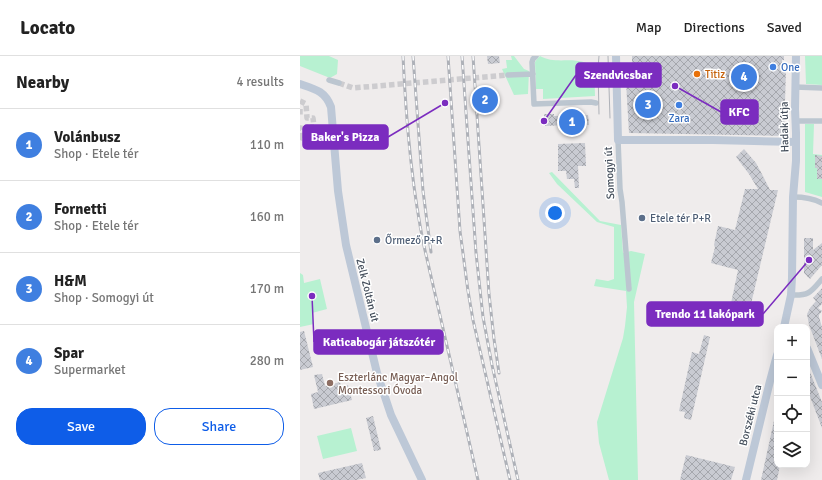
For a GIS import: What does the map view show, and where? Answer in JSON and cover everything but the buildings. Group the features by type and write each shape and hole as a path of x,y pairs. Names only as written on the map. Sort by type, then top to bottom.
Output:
{"main road":[{"name":"Somogyi út","path":"616,56 618,140"},
{"name":"Hadak útja","path":"791,295 793,197 796,161 796,56"},
{"name":"Zelk Zoltán út","path":"300,84 320,92 328,100 331,110 338,191 346,245 377,373 391,415 422,480"},
{"path":"618,140 796,142"},
{"path":"786,324 791,295"},
{"path":"810,355 822,384"},
{"name":"Borszéki utca","path":"746,480 776,360"}],"street":[{"path":"536,56 532,62 534,104 593,103"},
{"path":"508,75 533,74"},
{"path":"329,80 339,83"},
{"path":"795,87 822,88"},
{"path":"796,121 822,121"},
{"name":"Somogyi út","path":"618,140 620,189 628,289"},
{"path":"793,197 814,199 822,203"},
{"path":"791,295 806,294 811,291 822,279"}],"green space":[{"path":"300,56 329,56 338,60 337,74 330,78 300,66"},
{"path":"511,56 514,56 524,69 529,71 528,94 514,95 502,69 507,68 506,60 512,60"},
{"path":"540,56 554,60 573,60 594,64 595,96 543,99 543,89 536,89 535,62"},
{"path":"805,56 822,56 822,85 806,84"},
{"path":"805,124 814,124 813,154 822,155 822,197 805,192"},
{"path":"552,172 600,221 621,225 623,253 631,251 645,254 634,302 638,480 609,480 599,443 597,422 623,338 627,307 626,291 594,286 596,279 608,281 614,279 614,227 597,222 557,184 549,173"},
{"path":"300,273 303,275 304,283 320,279 327,309 312,313 314,324 300,327"},
{"path":"351,428 357,451 323,459 317,436"}],"tunnel":[{"path":"339,83 353,88 508,75"},
{"path":"300,101 306,104 307,118 313,118 314,127 307,127 308,138 302,138 300,128"},
{"path":"300,109 300,115"}],"tram line":[{"path":"599,56 599,114"},
{"path":"608,56 610,118"}],"railway":[{"path":"403,56 410,152 419,223 478,480"},
{"path":"413,56 423,191 431,252"},
{"path":"448,56 460,231 468,291 473,320 510,480"},
{"path":"462,56 476,253 483,317 492,365 518,480"},
{"path":"473,56 489,294 499,373"}],"place":[{"name":"One","path":"773,67"},
{"name":"Titiz","path":"697,74"},
{"name":"Spar","path":"744,77"},
{"name":"KFC","path":"675,86"},
{"name":"Fornetti","path":"485,100"},
{"name":"Baker's Pizza","path":"445,103"},
{"name":"H&M","path":"648,105"},
{"name":"Zara","path":"679,105"},
{"name":"Szendvicsbar","path":"544,121"},
{"name":"Volánbusz","path":"572,122"},
{"name":"Etele tér P+R","path":"642,218"},
{"name":"Őrmező P+R","path":"377,240"},
{"name":"Trendo 11 lakópark","path":"809,260"},
{"name":"Katicabogár játszótér","path":"312,296"},
{"name":"Eszterlánc Magyar–Angol Montessori Óvoda","path":"330,383"}]}
